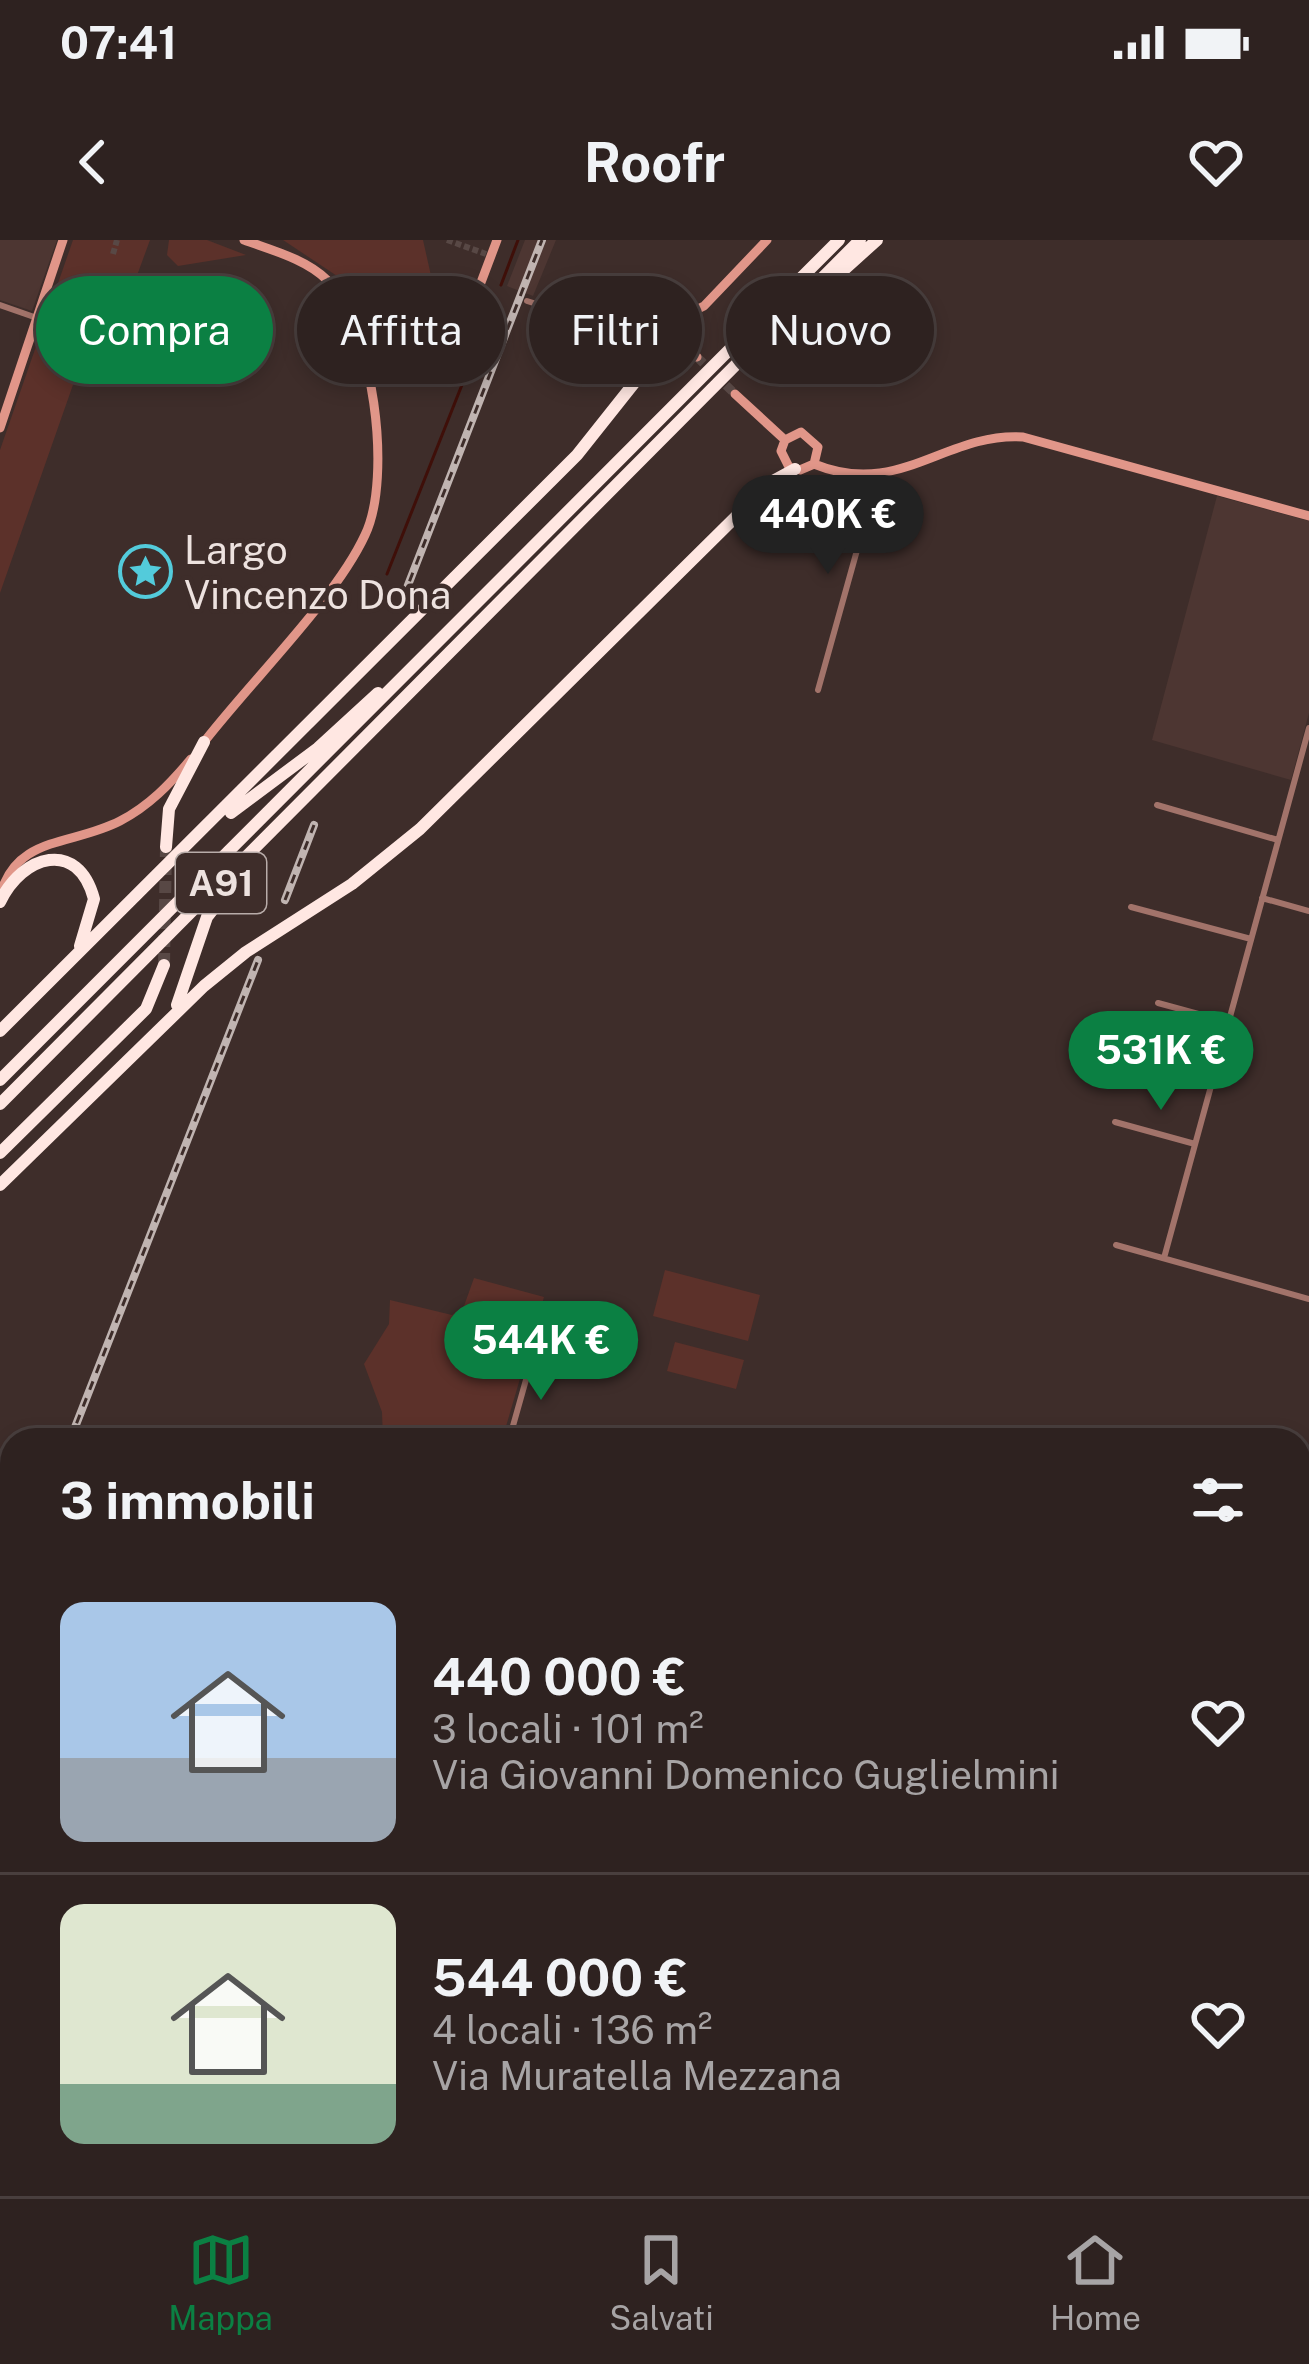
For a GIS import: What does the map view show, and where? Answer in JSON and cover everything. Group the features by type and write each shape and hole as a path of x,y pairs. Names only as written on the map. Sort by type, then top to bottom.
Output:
{"highway":[{"path":"825,255 829,240"},
{"name":"A91","path":"0,1080 839,240"},
{"name":"A91","path":"826,276 860,240"},
{"path":"835,276 877,240"},
{"name":"A91","path":"0,1104 726,378"},
{"path":"0,1031 588,443 633,384"},
{"path":"0,1185 170,1016 243,954 404,844 771,482 795,469"},
{"path":"185,848 318,748 426,655"},
{"path":"166,847 169,808 204,742"},
{"path":"170,1016 207,917 259,845"},
{"path":"0,899 12,878 31,863 53,860 81,873 94,893 94,914 65,966"},
{"path":"0,1153 146,1009 164,965"}],"street":[{"path":"51,276 63,240"},
{"path":"244,240 322,275 344,293 394,360 430,366 460,338 496,240"},
{"path":"702,307 767,240"},
{"path":"0,899 9,870 22,855 133,814 163,791 341,574 374,511 374,421 361,343 342,299 322,275"},
{"path":"0,305 36,318"},
{"path":"0,428 36,321"},
{"path":"735,394 785,440"},
{"path":"814,464 818,447 812,437 795,433 785,440 782,457 795,469 814,464 841,473 878,475 983,441 1023,437 1309,516"},
{"path":"818,689 878,475"},
{"path":"1164,1258 1309,728"},
{"path":"1156,805 1278,840"},
{"path":"1262,898 1309,911"},
{"path":"1132,907 1251,939"},
{"path":"1158,1004 1228,1022"},
{"path":"1115,1122 1195,1144"},
{"path":"1116,1245 1309,1299"},
{"path":"512,1428 533,1355"}],"shaded area":[{"path":"0,240 57,240 44,276 36,276 32,311 0,300"},
{"path":"73,240 150,240 137,276 60,276"},
{"path":"169,240 207,240 246,255 178,266 167,255"},
{"path":"283,240 423,240 431,276 337,276"},
{"path":"525,240 556,240 541,276 529,276 529,294 507,286"},
{"path":"36,346 36,384 73,384 0,593 0,450"},
{"path":"1217,496 1309,521 1309,713 1291,780 1152,740"},
{"path":"665,1270 760,1295 748,1341 653,1316"},
{"path":"474,1278 544,1297 506,1428 383,1428 382,1412 364,1364 389,1324 390,1300 452,1315 464,1306"},
{"path":"675,1342 744,1360 736,1389 667,1371"}],"waterway":[{"path":"504,276 518,240"},
{"path":"387,574 462,384"}],"tunnel":[{"path":"113,254 117,240"},
{"path":"447,240 486,254"},
{"path":"702,362 735,394"},
{"path":"164,965 166,847"}],"railway":[{"path":"403,598 542,240"},
{"path":"285,900 314,825"},
{"path":"75,1428 258,960"}],"place":[{"name":"Largo Vincenzo Dona","path":"145,572"}]}
